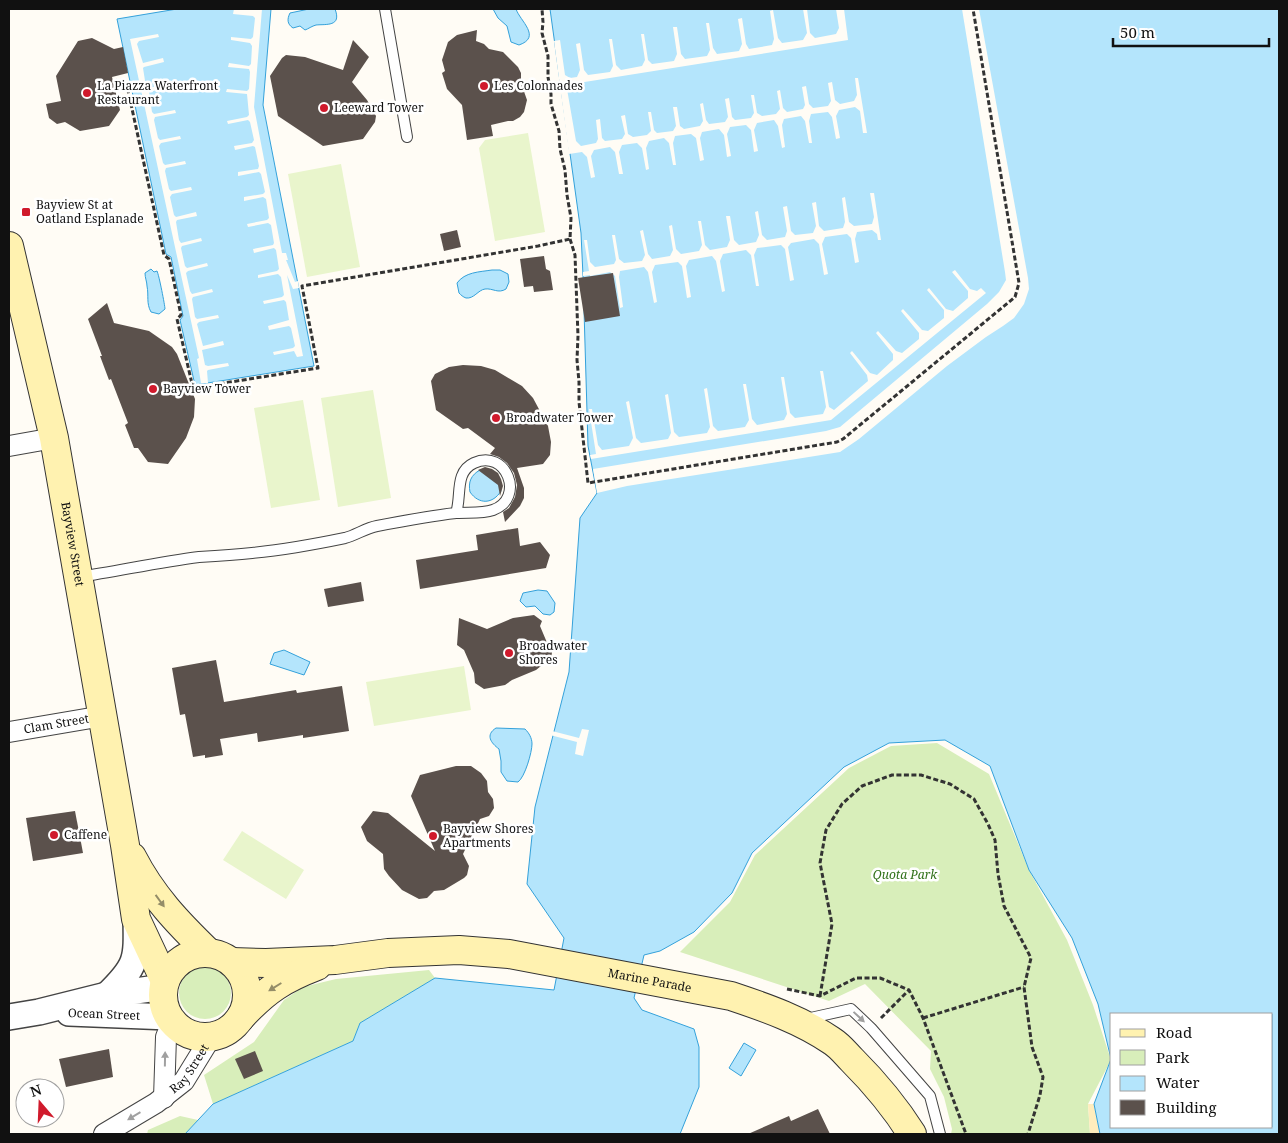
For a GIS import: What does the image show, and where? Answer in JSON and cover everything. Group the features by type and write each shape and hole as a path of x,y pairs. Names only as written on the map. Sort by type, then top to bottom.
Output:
{"main road":[{"name":"Bayview Street","path":"9,246 37,374 54,438 126,845 136,919 165,984"},
{"name":"Bayview Street","path":"126,845 142,876 162,906 220,958"},
{"name":"Marine Parade","path":"220,958 266,963 335,960 388,953 459,950 509,954 551,961 731,996 767,1008 797,1021 834,1042 890,1101 912,1134"},
{"path":"198,954 220,958 241,973 247,986 247,1001 242,1017 229,1030 211,1037 200,1037 190,1034 180,1029 171,1020 163,1002 165,984 171,971 178,963 188,957 198,954"},
{"name":"Marine Parade","path":"242,1017 272,988 302,972 335,960"}],"street":[{"path":"9,446 54,438"},
{"name":"Clam Street","path":"9,732 103,716"},
{"path":"107,994 130,970 135,958 136,919"},
{"name":"Ocean Street","path":"9,1017 39,1012 107,994 165,984"},
{"name":"Ocean Street","path":"39,1012 171,1020"},
{"name":"Ray Street","path":"164,1098 166,1037 171,1020"},
{"name":"Ray Street","path":"104,1134 164,1098 184,1081 211,1037"}],"lane":[{"path":"384,9 407,137"},
{"path":"78,577 198,558 253,553 310,544 347,537 374,527 456,513 492,511 505,502 509,495 511,486 506,471 493,461 484,460 468,467 460,482 459,504 456,513"},
{"path":"797,1021 851,1009 872,1028 930,1096 940,1134"}],"path":[{"path":"542,9 543,41 548,56 548,77 552,94 551,104 559,131 560,149 565,170 566,195 571,218 570,239 575,254 577,360 580,382 579,402 588,483 837,442 1015,296 1019,283 973,9"},
{"path":"116,80 127,86 164,254 169,259 181,315 177,319 194,388 318,368 302,286 570,239"},
{"path":"820,996 832,924 820,864 826,830 842,804 862,786 892,775 921,775 950,784 974,800 988,824 995,840 998,874 1004,906 1031,958 1024,986 1032,1047 1043,1077 1040,1095 1028,1134"},
{"path":"923,1018 1024,986"},
{"path":"872,1028 909,990"}],"green space":[{"path":"528,133 545,232 495,241 479,148 485,140"},
{"path":"341,164 360,267 307,277 288,174"},
{"path":"373,390 391,498 338,507 321,398"},
{"path":"303,400 320,500 271,508 254,408"},
{"path":"464,666 471,710 374,726 366,682"},
{"name":"Quota Park","path":"937,743 989,774 1029,870 1067,940 1093,1005 1110,1057 1110,1062 1088,1104 1090,1134 951,1134 952,1129 944,1097 930,1069 931,1051 865,984 829,1001 680,952 730,902 755,855 849,768 891,746"},
{"path":"242,831 304,870 286,899 223,860"},
{"path":"200,967 210,967 224,974 231,988 231,998 224,1012 210,1019 200,1019 190,1015 183,1008 179,998 179,988 183,978 190,971"},
{"path":"429,970 435,978 360,1023 353,1041 213,1104 204,1075 254,1042 284,1000 303,987 336,979"},
{"path":"180,1116 198,1120 185,1134 147,1134 148,1130"}],"sand":[{"path":"1088,1104 1094,1104 1100,1134 1090,1134"}],"water":[{"path":"177,9 271,9 263,105 314,366 195,385 180,320 183,316 171,257 166,254 117,19"},
{"path":"309,9 335,9 337,15 335,22 316,25 305,30 300,26 293,28 290,25 288,17 290,13"},
{"path":"493,9 516,9 528,29 529,38 526,42 519,45 511,42 507,26 498,18"},
{"path":"550,9 1279,9 1279,1134 1100,1134 1094,1104 1110,1062 1110,1128 1273,1128 1273,1013 1110,1013 1110,1055 1098,1004 1072,938 1029,870 990,766 945,740 889,743 844,767 752,853 732,893 694,932 660,951 644,955 634,998 642,1010 694,1029 699,1047 699,1087 680,1134 185,1134 213,1104 353,1041 360,1023 435,978 554,990 564,938 527,884 535,807 569,672 580,518 597,493 588,446 581,233"},
{"path":"151,269 154,272 157,271 164,302 165,309 159,314 151,312 149,306 145,273"},
{"path":"500,270 508,274 509,282 506,289 500,291 485,289 469,298 465,298 459,293 457,283 460,279 473,273"},
{"path":"480,470 494,471 501,491 490,500 482,501 470,492 469,485 471,479"},
{"path":"538,590 547,591 555,603 554,612 550,615 543,614 535,606 526,607 520,601 523,593"},
{"path":"284,650 310,662 304,675 270,664 274,653"},
{"path":"496,728 525,729 531,738 532,744 526,770 518,782 507,781 501,772 499,749 490,739 491,733"},
{"path":"744,1043 756,1050 741,1076 729,1068"}],"pier":[{"path":"234,9 262,9 254,107 282,253 286,253 288,260 286,260 295,282 298,281 299,288 293,289 287,275 303,356 297,357 294,351 274,355 273,352 295,346 289,326 269,330 268,326 289,320 284,300 264,304 263,301 284,295 281,277 278,274 258,278 258,275 279,269 274,248 254,253 253,249 273,245 271,225 268,223 248,227 247,224 269,218 266,199 263,197 244,201 244,197 265,192 261,174 259,172 238,176 238,172 258,169 259,166 255,147 235,150 234,146 252,143 254,140 250,122 248,120 228,124 227,121 249,115 247,94 226,92 227,89 247,91 249,89 249,69 228,67 229,63 249,66 251,64 252,46 250,43 231,40 231,37 251,39 253,37 255,18 253,16 233,14"},
{"path":"803,9 807,9 810,33 815,38 836,34 839,28 836,9 844,9 848,40 572,84 567,89 576,141 581,146 596,143 598,139 596,120 600,119 602,138 605,141 622,139 625,134 621,116 625,115 628,134 633,137 647,135 651,131 648,112 651,112 654,130 657,133 673,131 676,126 673,107 677,107 680,126 684,129 700,126 703,121 700,104 703,103 706,120 709,124 725,122 728,117 725,99 729,98 732,117 735,120 751,118 754,113 751,95 754,95 757,113 762,116 776,114 780,109 777,91 780,90 783,108 787,112 803,109 805,105 802,87 806,86 809,104 813,108 828,106 831,101 828,83 832,82 835,100 840,104 854,101 857,95 855,78 858,78 867,133 863,133 860,111 855,107 839,110 836,116 840,138 836,139 832,117 828,112 811,114 809,121 812,143 809,143 805,121 801,116 784,119 782,125 785,147 782,148 778,126 774,120 757,123 754,130 758,151 754,152 751,130 746,125 730,127 727,134 731,156 727,157 724,135 719,129 702,132 700,138 704,160 700,161 696,138 691,134 675,136 673,143 676,165 673,165 669,143 664,138 649,141 646,148 649,169 646,170 642,148 637,143 622,145 619,152 623,174 619,174 615,152 610,147 594,150 591,156 595,177 591,178 587,157 582,152 569,154 554,41 560,40 565,75 570,78 577,77 580,70 576,44 580,43 584,70 588,75 610,72 613,66 609,39 612,39 616,65 621,70 642,66 645,60 641,34 644,34 648,60 652,64 674,61 677,54 673,27 677,27 681,54 685,59 707,56 710,50 706,23 709,23 713,48 717,54 739,51 742,44 738,19 742,18 746,44 749,49 772,45 774,39 770,11 773,10 778,38 782,43 803,40 807,33"},
{"path":"962,9 979,9 1028,278 1029,289 1024,304 1014,318 947,366 859,439 840,452 627,486 597,493 593,469 826,431 840,427 999,292 1006,280 1005,272"},
{"path":"158,34 159,37 139,41 137,44 143,63 163,58 164,62 143,68 146,87 169,84 170,87 149,92 152,112 154,114 175,110 176,113 155,117 154,120 160,140 180,136 181,139 161,143 159,146 165,165 185,161 186,164 166,168 169,189 171,191 191,187 192,190 172,194 170,197 176,217 196,212 197,216 177,220 176,222 181,243 201,238 202,241 182,246 185,266 187,268 207,263 208,266 186,273 192,294 212,289 213,292 193,297 195,317 197,319 218,315 219,318 197,324 203,346 223,341 224,345 202,350 205,365 228,363 229,366 208,370 208,383 201,383 197,359 199,358 130,39"},
{"path":"870,193 874,193 881,240 878,240 877,234 872,230 857,232 855,239 859,262 855,263 851,238 847,234 825,237 822,244 828,274 824,275 819,244 814,239 791,243 788,247 794,280 790,281 785,249 781,245 757,248 754,255 759,286 756,286 751,255 746,250 723,254 720,261 725,291 722,292 716,261 712,256 689,260 686,266 691,297 687,298 682,266 678,262 655,265 652,272 657,302 654,303 648,272 644,267 620,271 623,307 620,308 615,276 610,272 583,276 583,272 589,271 584,240 587,240 590,262 595,267 614,264 616,260 612,235 615,235 619,259 624,263 642,261 645,255 640,231 643,230 648,254 652,259 670,256 673,250 669,226 672,225 676,249 681,254 699,251 702,245 698,221 701,221 705,245 710,250 727,247 730,240 726,216 730,216 734,240 739,245 756,242 759,235 755,212 758,211 762,235 767,240 785,237 787,231 783,207 787,206 791,231 795,235 813,233 816,226 812,203 816,202 819,226 824,231 843,228 845,222 842,198 845,197 849,222 854,226 872,224 874,217"},
{"path":"955,270 970,289 977,291 981,288 986,293 831,420 591,459 590,455 596,454 589,409 592,409 598,445 602,450 629,446 633,438 626,402 629,401 636,438 641,443 668,439 671,433 665,395 668,394 674,432 679,437 707,433 710,427 704,389 707,388 713,426 718,431 745,427 749,420 743,384 746,384 752,419 757,425 784,420 787,414 781,377 784,377 790,413 795,418 823,414 826,407 820,371 823,371 829,407 834,410 868,381 867,375 850,353 852,351 870,373 877,375 893,360 893,354 876,333 878,331 896,351 902,353 919,339 919,333 901,311 903,309 922,330 928,331 944,318 944,310 927,290 929,288 946,309 953,311 968,298 968,291 952,272"},
{"path":"582,729 589,730 583,756 575,754 577,742 550,735 552,731 579,738"}],"building":[{"name":"Les Colonnades","path":"477,30 476,41 484,44 489,49 503,52 518,67 527,100 524,112 520,117 513,121 491,125 493,136 467,140 462,105 447,89 442,73 445,71 442,60 448,42 457,35"},
{"path":"92,38 114,49 123,47 128,73 112,77 120,110 109,126 80,131 65,122 57,124 49,118 46,104 61,101 56,76 78,41"},
{"name":"Leeward Tower","path":"353,40 369,57 352,82 367,100 376,116 375,122 363,139 323,146 278,116 270,76 286,55 305,57 343,70"},
{"path":"457,230 461,247 444,251 440,234"},
{"path":"544,256 546,269 550,271 553,290 534,292 533,286 524,287 520,259"},
{"path":"613,273 620,316 585,322 578,278"},
{"name":"Bayview Tower","path":"107,303 114,323 149,331 172,347 177,354 195,399 194,417 186,438 168,464 148,462 138,448 134,448 125,425 128,423 111,379 109,380 88,319"},
{"name":"Broadwater Tower","path":"463,365 481,366 495,370 522,386 533,398 548,426 551,442 550,455 543,464 517,468 524,488 524,498 520,506 505,522 503,512 509,508 515,497 517,485 514,473 507,463 499,457 490,454 495,448 468,428 463,429 436,410 431,381 435,374 449,367"},
{"path":"485,467 498,473 503,486 500,496 498,485 478,470"},
{"path":"518,528 520,546 540,542 550,555 546,568 420,589 416,560 478,550 476,535"},
{"path":"361,582 364,601 328,607 324,589"},
{"name":"Broadwater Shores","path":"534,615 542,621 540,626 548,645 553,647 551,658 536,670 505,685 484,689 475,683 474,673 464,650 457,645 459,618 487,629 513,618"},
{"path":"216,660 224,702 296,690 297,693 342,686 349,731 303,738 303,735 258,742 257,733 220,739 223,755 205,758 205,755 193,757 185,714 180,715 172,668"},
{"name":"Bayview Shores Apartments","path":"456,766 471,766 481,773 487,781 488,792 493,799 494,808 489,816 480,819 463,854 469,866 467,875 444,890 434,891 427,898 419,899 402,890 389,876 384,869 383,854 367,841 361,827 373,811 388,813 435,851 411,796 420,775"},
{"name":"Caffene","path":"75,811 83,853 33,861 26,818"},
{"path":"109,1049 113,1077 66,1087 59,1059"},
{"path":"255,1051 263,1071 244,1079 235,1059"},
{"path":"818,1109 830,1134 748,1134 789,1116 791,1121"}],"place":[{"name":"Les Colonnades","path":"484,86"},
{"name":"La Piazza Waterfront Restaurant","path":"87,93"},
{"name":"Leeward Tower","path":"324,108"},
{"name":"Bayview St at Oatland Esplanade","path":"26,212"},
{"name":"Bayview Tower","path":"153,389"},
{"name":"Broadwater Tower","path":"496,418"},
{"name":"Broadwater Shores","path":"509,653"},
{"name":"Caffene","path":"54,835"},
{"name":"Bayview Shores Apartments","path":"433,836"}]}
